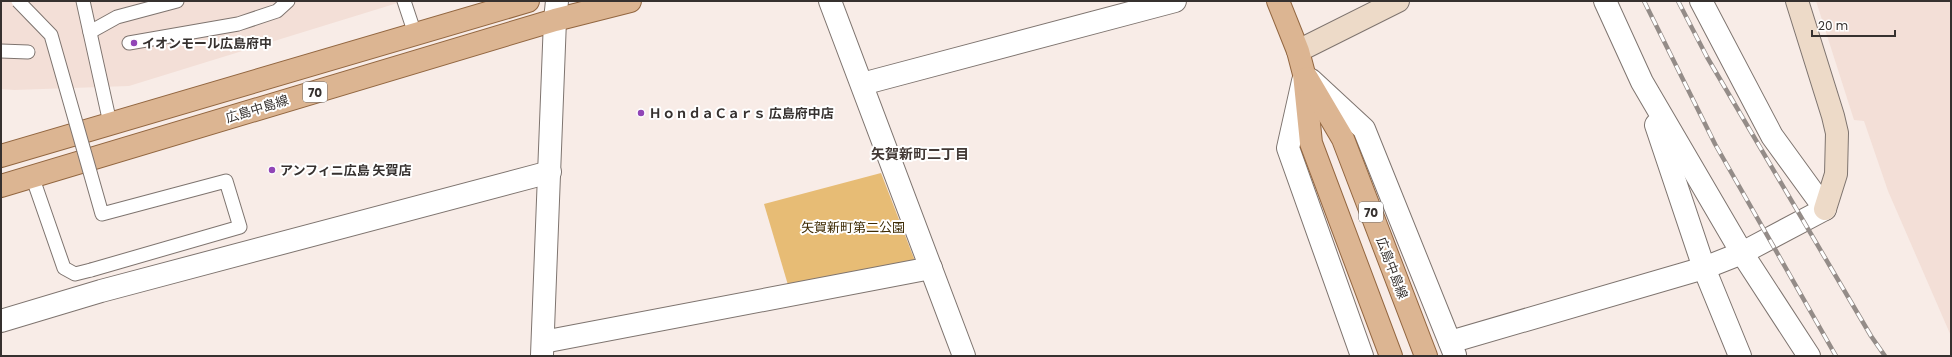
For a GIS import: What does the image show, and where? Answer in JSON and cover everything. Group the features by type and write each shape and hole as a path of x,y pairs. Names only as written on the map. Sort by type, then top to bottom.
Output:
{"main road":[{"name":"70","path":"1,156 528,1"},
{"name":"広島中島線","path":"1,186 556,11 630,1"},
{"name":"広島中島線","path":"1278,1 1298,51 1304,74 1311,143 1391,356"},
{"name":"広島中島線","path":"1304,74 1343,139 1426,356"}],"street":[{"path":"830,1 964,356"},
{"path":"862,84 1175,1"},
{"path":"1298,51 1398,1"},
{"path":"1605,1 1642,82 1742,253 1809,356"},
{"path":"1701,1 1772,136 1825,209"},
{"path":"1304,74 1364,129 1453,349 1704,268 1742,253 1825,209 1836,174 1837,134 1833,116 1797,1"},
{"path":"556,11 542,349 930,268"},
{"path":"1304,74 1288,148 1362,356"},
{"path":"1642,82 1704,268 1740,356"},
{"path":"1,321 101,291 550,172"}],"lane":[{"path":"18,1 51,35 102,214 226,181 240,227 75,274 64,268 32,176"},
{"path":"83,1 110,123"},
{"path":"90,32 138,6 177,1"},
{"path":"129,43 238,24 277,11 288,1"},
{"path":"404,1 415,34"},
{"path":"1,51 28,52"}],"shaded area":[{"name":"イオンモール広島府中","path":"1,1 404,1 129,86 14,90 1,89"},
{"path":"1816,1 1951,1 1951,336 1888,191 1864,121 1854,120"}],"green space":[{"name":"矢賀新町第二公園","path":"881,173 915,261 788,285 764,204"}],"railway":[{"path":"1644,1 1715,144 1836,356"},
{"path":"1678,1 1707,57 1871,336 1885,356"}],"place":[{"name":"イオンモール広島府中","path":"134,43"},
{"name":"ＨｏｎｄａＣａｒｓ 広島府中店","path":"641,113"},
{"name":"アンフィニ広島 矢賀店","path":"272,170"}],"district":[{"name":"矢賀新町二丁目","path":"920,154"}]}
